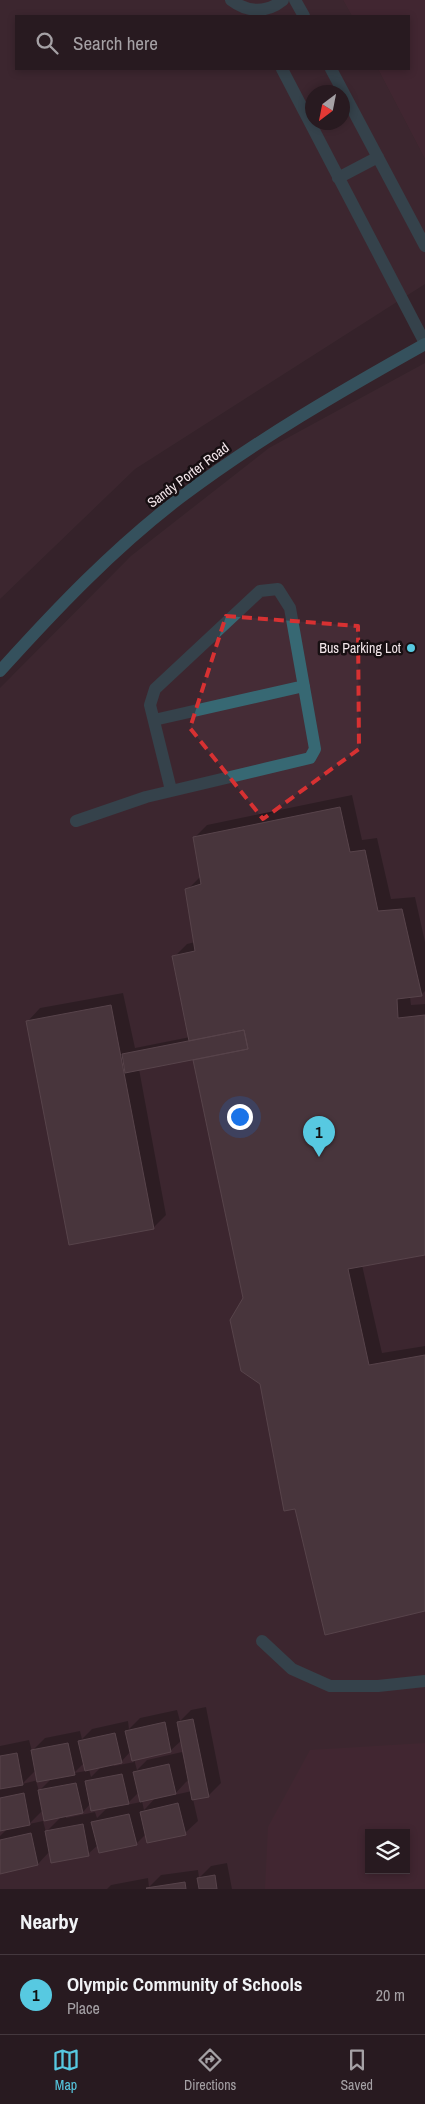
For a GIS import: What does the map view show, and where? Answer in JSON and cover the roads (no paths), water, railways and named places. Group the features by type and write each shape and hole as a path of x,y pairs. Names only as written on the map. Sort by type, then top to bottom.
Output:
{"street":[{"name":"Sandy Porter Road","path":"0,670 61,604 121,546 180,498 262,440 345,389 425,344"}],"lane":[{"path":"231,0 253,13 277,5 284,0"},
{"path":"295,0 303,15"},
{"path":"283,70 425,344"},
{"path":"332,70 425,246"},
{"path":"338,178 378,157"},
{"path":"76,821 172,790 310,758 315,749 290,608 278,589 260,591 156,689 150,705 172,790"},
{"path":"154,720 304,686"},
{"path":"262,1641 292,1669 330,1686 378,1686 425,1681"}],"place":[{"name":"Bus Parking Lot","path":"411,648"},
{"name":"Olympic Community of Schools","path":"319,1157"}]}
